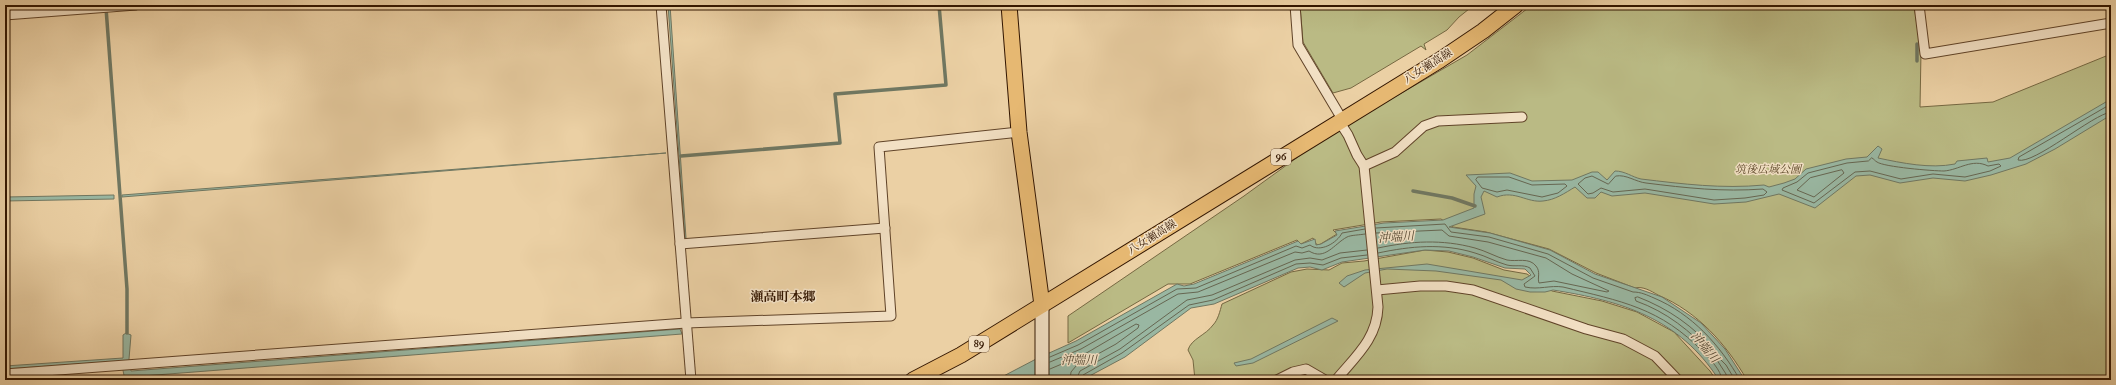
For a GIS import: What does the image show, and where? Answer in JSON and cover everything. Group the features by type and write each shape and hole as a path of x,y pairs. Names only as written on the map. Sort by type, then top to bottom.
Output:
{"main road":[{"path":"1009,5 1019,132 1042,305 1042,380"},
{"name":"八女瀬高線","path":"1042,305 1446,56 1483,31 1516,5"},
{"name":"89","path":"913,380 961,355 1042,305"}],"street":[{"path":"5,15 136,5"},
{"path":"661,5 691,380"},
{"path":"1295,5 1298,45 1348,134 1364,166 1377,290 1377,322 1372,336 1336,380"},
{"path":"1919,5 1925,54 2111,23"},
{"path":"1364,166 1395,152 1424,126 1438,121 1522,117"},
{"path":"5,374 686,323 891,316 879,147 1019,132"},
{"path":"680,244 885,228"},
{"path":"1377,290 1420,286 1446,286 1473,290 1586,329 1623,339 1655,356 1678,380"},
{"path":"1277,380 1293,372 1306,369 1325,380"}],"green space":[{"path":"1300,5 1474,5 1459,17 1447,30 1424,44 1426,50 1421,46 1351,88 1333,93 1303,42"},
{"name":"筑後広域公園","path":"1532,5 1914,5 1921,52 1920,107 1993,102 2111,54 2111,380 1747,380 1730,354 1710,330 1686,310 1672,302 1647,289 1635,288 1596,273 1549,249 1486,232 1453,227 1441,219 1381,222 1333,230 1337,234 1319,245 1316,244 1313,238 1301,244 1297,240 1190,284 1168,284 1068,343 1068,316 1244,196 1324,138 1467,55"},
{"path":"1425,250 1448,252 1473,258 1504,270 1527,274 1552,291 1602,301 1637,312 1674,332 1710,371 1716,380 1195,380 1193,360 1188,350 1195,340 1207,332 1215,323 1222,304 1291,272 1307,269 1329,270 1342,263 1364,261"}],"water":[{"path":"668,5 670,5 686,238 685,238"},
{"name":"沖端川","path":"2111,99 2111,115 2055,149 2026,164 1991,175 1965,181 1933,178 1900,183 1870,175 1856,176 1815,208 1779,194 1746,202 1714,204 1645,193 1612,196 1601,192 1595,198 1587,198 1575,187 1556,198 1543,201 1510,195 1497,197 1484,191 1481,197 1485,214 1449,227 1490,233 1550,250 1595,274 1662,297 1701,323 1725,349 1745,380 1719,380 1703,359 1686,341 1667,327 1647,316 1625,307 1578,294 1553,290 1545,292 1530,292 1516,289 1501,280 1436,271 1387,269 1365,273 1344,287 1339,283 1347,276 1365,270 1427,264 1522,280 1531,275 1525,269 1505,268 1473,257 1449,251 1425,250 1342,262 1322,270 1310,267 1298,268 1214,304 1191,308 1125,357 1082,380 996,380 1038,358 1076,341 1177,284 1184,286 1194,284 1298,241 1301,244 1315,239 1316,245 1321,244 1337,235 1335,231 1384,223 1443,220 1474,208 1474,194 1476,186 1466,175 1510,173 1532,181 1572,180 1592,172 1598,172 1607,180 1615,171 1641,179 1672,183 1718,186 1764,185 1769,187 1795,179 1806,169 1846,159 1867,157 1878,146 1882,149 1878,158 1926,166 1955,164 1957,161 1987,158 1988,162 2010,158"},
{"path":"666,153 122,197 122,195"},
{"path":"114,195 114,199 5,201 5,197"},
{"path":"1332,318 1338,321 1253,363 1236,366 1234,363 1251,359"},
{"path":"680,329 682,334 130,377 130,380 125,380 121,361 5,369 5,366 123,358 123,335 126,333 131,335 129,359 131,371"}],"waterway":[{"path":"681,156 840,143 835,94 946,85 939,5"},
{"path":"106,8 127,289 127,333"},
{"path":"1917,44 1917,61"},
{"path":"1413,191 1452,198 1475,206"}],"district":[{"name":"瀬高町本郷","path":"783,296"}]}
